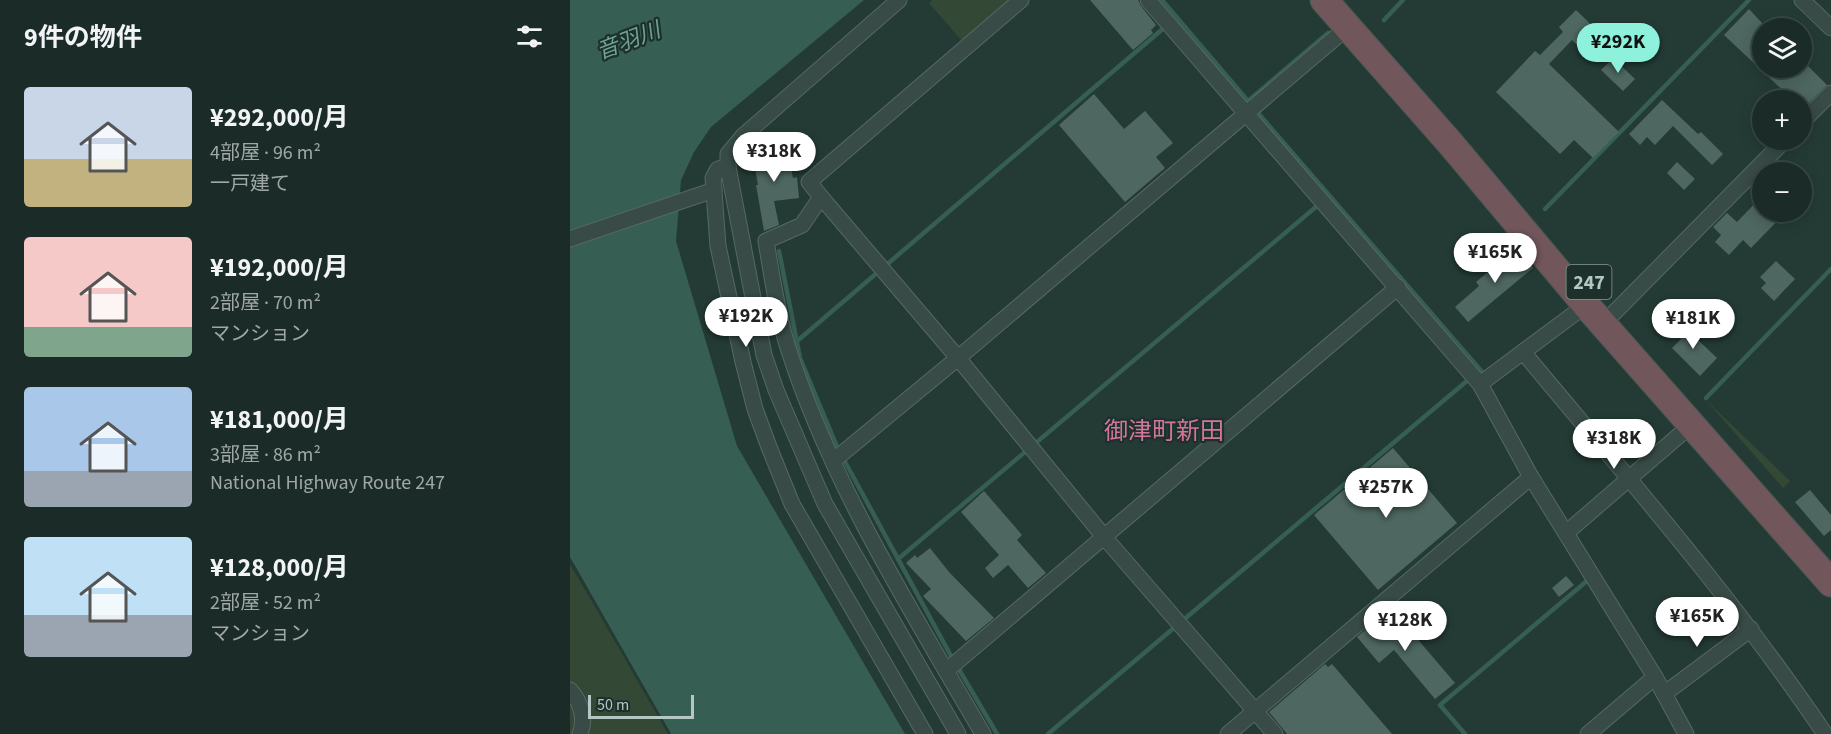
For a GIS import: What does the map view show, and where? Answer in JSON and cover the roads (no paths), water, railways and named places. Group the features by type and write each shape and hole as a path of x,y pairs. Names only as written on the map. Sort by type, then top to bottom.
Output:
{"highway":[{"name":"247","path":"1324,0 1831,567"},
{"name":"247","path":"1344,0 1455,123 1602,313 1831,583"}],"street":[{"path":"899,0 743,136 728,154 728,167 762,346 776,390 825,504 957,734"},
{"path":"1021,0 809,182 958,358 1105,538 1275,734"},
{"path":"1148,0 1480,384 1531,477 1655,677 1686,734"},
{"path":"1802,0 1831,28"},
{"path":"833,461 1348,27"},
{"path":"1812,112 1831,93"},
{"path":"1480,384 1523,352 1602,313 1774,150"},
{"path":"728,167 718,169 707,192 755,409 792,504 926,734"},
{"path":"570,239 707,192"},
{"path":"821,197 802,225 766,241 787,345 799,381 833,461 878,550 982,734"},
{"path":"946,671 1398,287"},
{"path":"1523,352 1630,478 1750,628 1825,734"},
{"path":"1566,532 1683,432"},
{"path":"1228,734 1531,477"},
{"path":"1664,694 1750,628"},
{"path":"1588,734 1655,677"},
{"path":"570,690 581,710 583,724 580,734"}],"water":[{"name":"音羽川","path":"570,0 864,0 711,127 694,152 681,180 676,241 737,446 905,734 671,734 570,557"}],"waterway":[{"path":"1162,0 1248,101 1328,33"},
{"path":"1384,20 1403,0"},
{"path":"1545,209 1749,0"},
{"path":"796,342 1165,27"},
{"path":"1258,113 1483,373"},
{"path":"898,559 1317,206"},
{"path":"779,251 800,358 838,449 951,656 997,734"},
{"path":"1706,398 1831,269"},
{"path":"1048,734 1468,380"},
{"path":"1465,734 1440,705 1588,580"}],"district":[{"name":"御津町新田","path":"1164,431"}]}
